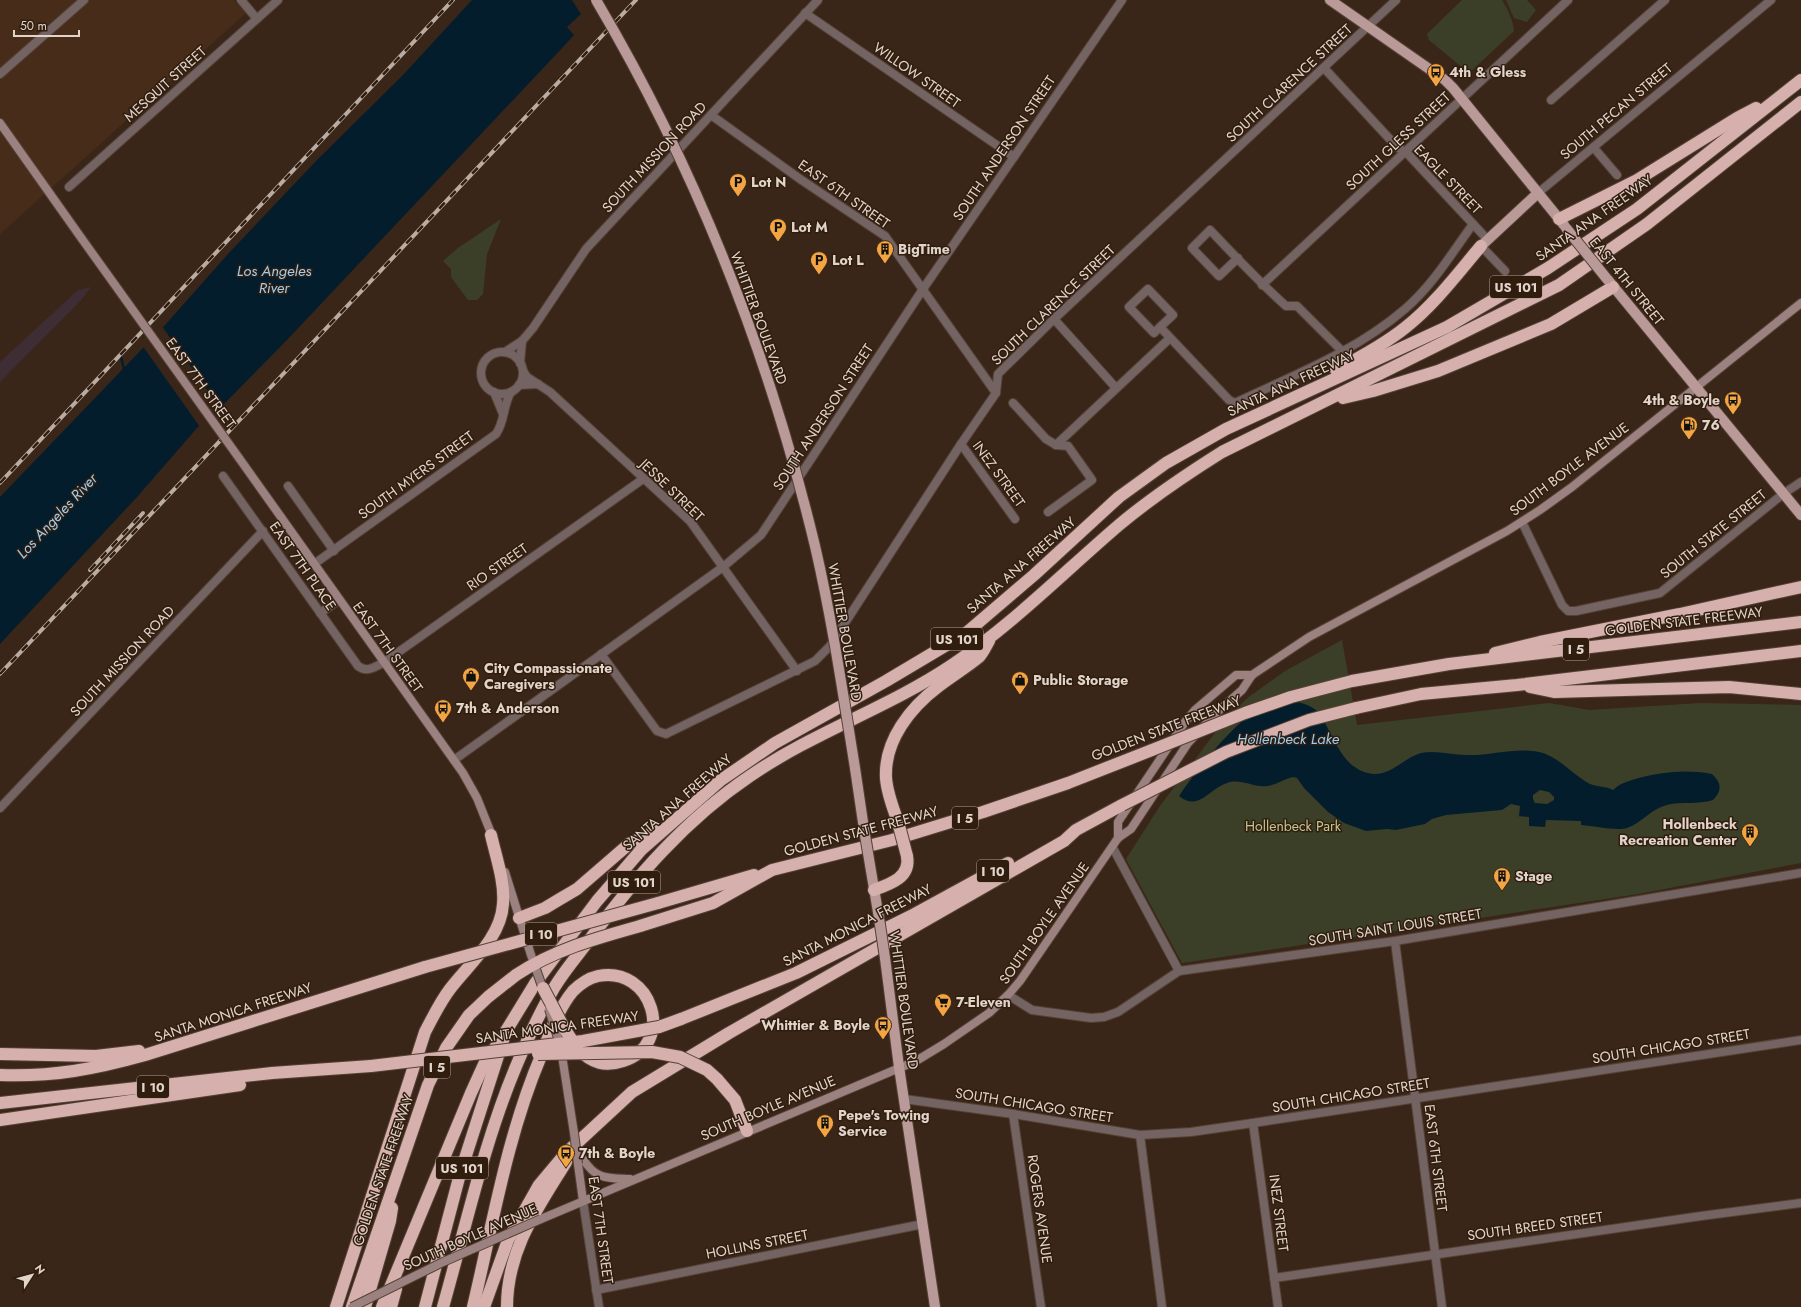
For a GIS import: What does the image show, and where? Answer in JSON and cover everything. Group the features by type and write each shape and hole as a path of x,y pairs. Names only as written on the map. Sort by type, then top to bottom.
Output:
{"highway":[{"name":"SANTA ANA FREEWAY","path":"425,1307 460,1174 506,1031 536,982 597,901 641,850 721,780 775,743 886,681 965,634 1034,575 1119,497 1166,463 1226,429 1447,327 1548,268 1637,209 1801,80"},
{"path":"1563,223 1637,180 1737,118 1777,98"},
{"name":"SANTA ANA FREEWAY","path":"443,1307 482,1165 498,1115 531,1032 555,986 638,877 696,819 723,795 749,776 791,751 915,688 952,665 993,635 1122,523 1183,477 1222,452 1559,285 1648,224 1801,102"},
{"path":"1226,429 1375,349 1407,326 1440,293 1484,242"},
{"path":"1326,401 1373,391 1438,371 1551,324 1610,283"},
{"path":"1449,664 1540,642 1680,614 1801,587"},
{"name":"GOLDEN STATE FREEWAY","path":"352,1307 428,1085 446,1048 469,1016 488,997 516,975 548,956 567,948 713,903 772,870 892,840 983,812 1068,783 1245,713 1291,697 1352,681 1449,664 1801,622"},
{"path":"874,890 899,879 907,869 907,856 888,790 886,769 892,746 901,727 911,712 925,697 980,656 993,635"},
{"name":"I 5","path":"484,1307 508,1240 526,1207 546,1176 576,1138 632,1092 663,1072 1064,841 1076,830 1226,752 1309,720 1421,694 1517,685 1801,651"},
{"path":"1517,685 1554,692 1729,687 1801,694"},
{"path":"519,918 545,908 577,889 629,844 671,824"},
{"name":"SANTA MONICA FREEWAY","path":"0,1103 266,1074 306,1072 475,1055 621,1035 659,1027 796,973 912,916 1060,835 1076,830"},
{"path":"336,1307 426,1032 443,999 478,956 500,920 503,905 502,886 491,835"},
{"name":"SANTA MONICA FREEWAY","path":"0,1075 44,1075 82,1071 145,1055 425,967 772,870"},
{"path":"473,1307 513,1135 524,1100 550,1034 573,992 584,982 594,977 606,974 628,979 637,985 649,1000 653,1020 652,1031 644,1049 631,1059 609,1064 599,1063 588,1059 579,1050 564,1028 543,988"},
{"path":"382,1307 471,1093 486,1060 506,1031"},
{"path":"0,1054 96,1056 144,1050 218,1032"},
{"path":"475,1055 652,1052 680,1057 707,1070 717,1079 735,1100 748,1131"},
{"path":"0,1120 276,1081 297,1076 306,1072"},
{"path":"507,1307 508,1281 520,1242 539,1204 576,1138"},
{"path":"365,1307 390,1221 396,1182"},
{"path":"391,1307 399,1266"},
{"path":"448,1307 452,1276"}],"main road":[{"name":"WHITTIER BOULEVARD","path":"596,0 645,87 690,180 725,261 774,397 804,501 830,618 855,768 885,958 899,1067 935,1307"},
{"name":"EAST 4TH STREET","path":"1330,0 1445,80 1801,516"},
{"name":"EAST 7TH STREET","path":"0,123 383,663 454,760 477,798 532,955 558,1038 581,1162 583,1201"},
{"name":"SOUTH PECAN STREET","path":"1484,242 1538,193"},
{"name":"SOUTH BOYLE AVENUE","path":"1118,838 1131,829 1188,743 1215,714 1242,690 1252,675 1309,637 1522,522 1558,498 1801,302"},
{"name":"SOUTH BOYLE AVENUE","path":"352,1307 449,1260 541,1219 916,1061 989,1013 1020,981 1113,848 1118,838 1118,822 1185,722 1195,710 1236,675 1252,675"},
{"path":"581,1162 600,1176 608,1178 633,1179"}],"street":[{"path":"0,74 84,0"},
{"path":"241,0 257,19"},
{"name":"MESQUIT STREET","path":"69,187 278,0"},
{"name":"SOUTH MISSION ROAD","path":"505,352 522,341 533,328 586,250 818,0"},
{"name":"SOUTH ANDERSON STREET","path":"454,760 723,567 761,534 923,289 1122,0"},
{"name":"SOUTH CLARENCE STREET","path":"601,654 660,734 666,734 816,661 830,646 961,444 996,394 998,374 1054,319 1396,0"},
{"name":"SOUTH GLESS STREET","path":"1262,285 1568,0"},
{"path":"1551,100 1665,0"},
{"name":"SOUTH PECAN STREET","path":"1538,193 1771,0"},
{"name":"WILLOW STREET","path":"805,13 1014,157"},
{"name":"EAGLE STREET","path":"1324,68 1398,148 1406,152 1474,224 1484,242 1505,271"},
{"name":"EAST 6TH STREET","path":"711,115 800,179 885,236 996,394"},
{"path":"1594,148 1617,175"},
{"path":"1160,327 1229,400 1235,403 1343,352 1373,334 1406,308 1431,282 1474,224"},
{"path":"1238,258 1219,276 1192,248 1210,230 1238,258 1262,285 1286,306 1297,306 1343,352"},
{"path":"1148,289 1173,315 1160,327 1154,333 1129,307 1148,289"},
{"path":"1054,319 1116,388"},
{"path":"1056,445 1170,338"},
{"path":"520,363 522,341"},
{"path":"505,352 512,355 520,363 523,371 522,378 519,385 511,392 502,394 494,392 485,385 482,379 483,365 492,355 505,352"},
{"name":"JESSE STREET","path":"523,371 527,377 552,394 690,521 797,671"},
{"path":"519,385 538,384"},
{"path":"494,392 503,414"},
{"name":"SOUTH MYERS STREET","path":"314,564 496,434 501,427 503,414 511,392"},
{"path":"1013,403 1046,439 1056,445 1068,446 1092,480 1048,512"},
{"name":"INEZ STREET","path":"961,444 1015,519"},
{"name":"EAST 7TH PLACE","path":"223,476 358,666 364,670"},
{"name":"RIO STREET","path":"364,670 369,670 383,663 643,479"},
{"name":"SOUTH STATE STREET","path":"1522,522 1562,604 1568,610 1587,610 1660,593 1783,494 1801,482"},
{"path":"288,486 334,550"},
{"name":"SOUTH MISSION ROAD","path":"0,808 263,532"},
{"path":"320,613 339,600"},
{"path":"1113,848 1179,971"},
{"name":"SOUTH SAINT LOUIS STREET","path":"1008,995 1032,1010 1091,1018 1104,1017 1118,1012 1179,971 1395,941 1801,873"},
{"name":"EAST 6TH STREET","path":"1395,941 1442,1307"},
{"name":"SOUTH CHICAGO STREET","path":"904,1099 1013,1114 1140,1135 1191,1132 1801,1040"},
{"name":"ROGERS AVENUE","path":"1013,1114 1041,1307"},
{"name":"INEZ STREET","path":"1253,1123 1278,1307"},
{"path":"1140,1135 1162,1307"},
{"name":"EAST 7TH STREET","path":"583,1201 599,1307"},
{"name":"SOUTH BREED STREET","path":"1274,1278 1801,1203"},
{"name":"HOLLINS STREET","path":"596,1290 923,1224"}],"shaded area":[{"path":"0,0 233,0 246,13 0,234"},
{"path":"91,287 82,299 0,382 0,362 78,290"}],"green space":[{"path":"1462,0 1502,0 1510,15 1514,31 1469,73 1429,40 1427,34"},
{"path":"1506,0 1527,0 1536,10 1527,22 1514,18"},
{"path":"501,219 487,254 483,294 477,300 468,300 451,277 451,269 443,261 458,248"},
{"name":"Hollenbeck Park","path":"1342,640 1357,725 1549,703 1589,710 1701,703 1801,705 1801,863 1638,894 1182,963 1126,859 1160,806 1227,717 1250,696 1285,671"}],"water":[{"name":"Los Angeles River","path":"472,0 596,0 567,27 574,35 564,46 286,341 223,405 197,428 138,496 0,644 0,497 166,324 228,254 317,160 403,75"},
{"name":"Hollenbeck Lake","path":"1291,700 1303,703 1317,711 1322,716 1342,754 1353,766 1368,773 1375,774 1389,771 1414,756 1427,752 1475,755 1521,750 1539,752 1553,757 1590,784 1613,790 1621,784 1635,779 1664,773 1683,772 1702,772 1712,774 1718,781 1720,787 1716,797 1713,800 1667,805 1657,809 1632,826 1623,829 1581,825 1581,821 1546,820 1545,827 1529,826 1529,817 1517,816 1519,816 1520,806 1511,804 1502,810 1446,815 1432,819 1425,824 1396,830 1387,829 1366,831 1344,823 1328,812 1304,788 1297,778 1293,777 1267,786 1257,786 1242,782 1227,783 1203,798 1192,802 1179,796 1214,750 1245,719 1259,709","holes":["1540,790 1549,792 1554,797 1554,800 1547,804 1535,803 1533,795"]}],"pier":[{"path":"572,0 598,0 582,16"},
{"path":"161,325 221,409 200,427 142,345"}],"waterway":[{"path":"121,357 124,369"}],"railway":[{"path":"0,483 453,0"},
{"path":"0,674 636,0"},
{"path":"90,570 143,513"}],"place":[{"name":"4th & Gless","path":"1436,87"},
{"name":"Lot N","path":"738,197"},
{"name":"Lot M","path":"778,242"},
{"name":"BigTime","path":"885,264"},
{"name":"Lot L","path":"819,275"},
{"name":"4th & Boyle","path":"1733,415"},
{"name":"76","path":"1689,440"},
{"name":"City Compassionate Caregivers","path":"471,691"},
{"name":"Public Storage","path":"1020,695"},
{"name":"7th & Anderson","path":"443,723"},
{"name":"Hollenbeck Recreation Center","path":"1750,847"},
{"name":"Stage","path":"1502,891"},
{"name":"7-Eleven","path":"943,1017"},
{"name":"Whittier & Boyle","path":"883,1040"},
{"name":"Pepe's Towing Service","path":"825,1138"},
{"name":"7th & Boyle","path":"566,1168"}]}
